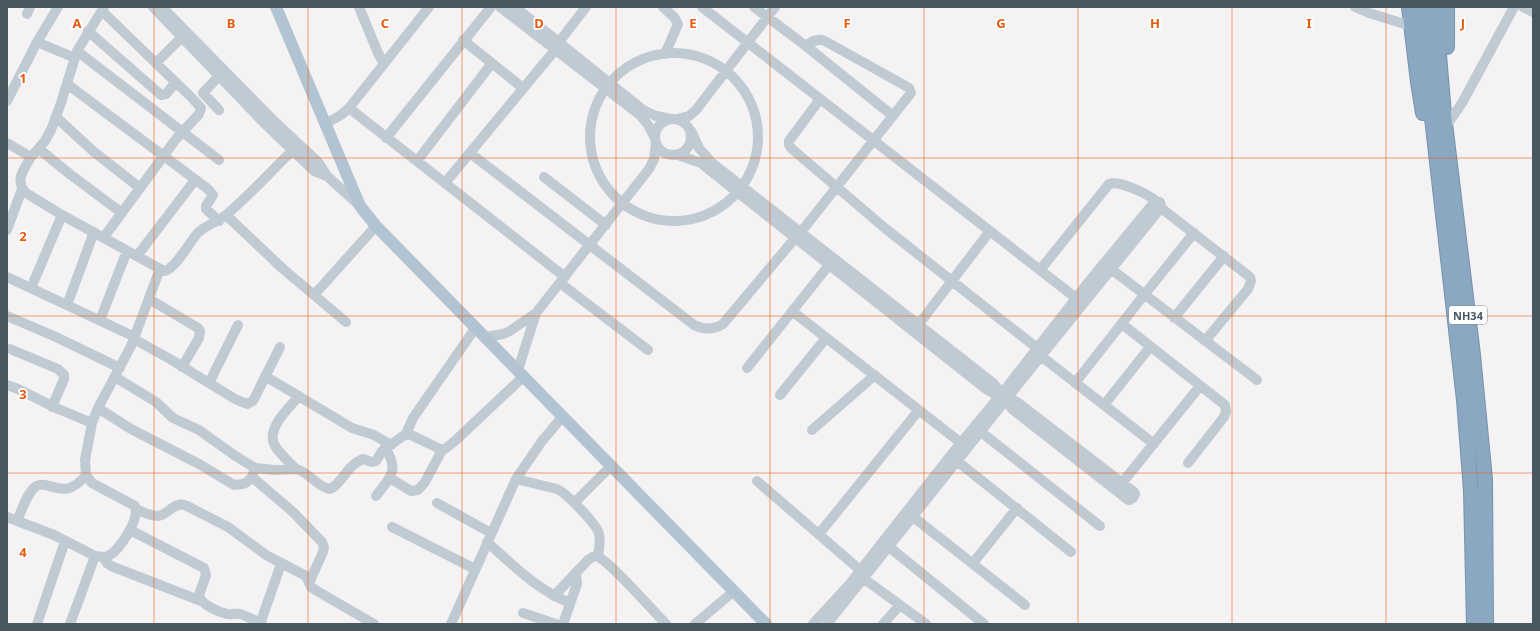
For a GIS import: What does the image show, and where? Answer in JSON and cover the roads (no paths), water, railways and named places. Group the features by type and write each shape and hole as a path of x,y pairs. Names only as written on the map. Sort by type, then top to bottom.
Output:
{"highway":[{"path":"1409,7 1418,82 1445,227"},
{"name":"NH34","path":"1423,7 1430,100 1464,400 1472,491 1474,624"},
{"name":"NH34","path":"1435,7 1444,115 1473,355 1485,479 1486,624"},
{"path":"1447,7 1448,122 1452,180"}],"main road":[{"path":"276,7 324,124 360,206 376,226 766,624"}],"street":[{"path":"7,101 37,42 58,7"},
{"path":"153,7 292,151 314,171 327,176"},
{"path":"162,7 274,121 318,162 327,176 360,206"},
{"path":"359,7 384,64"},
{"path":"324,124 341,116 349,108 429,7"},
{"path":"386,138 463,40 491,7"},
{"path":"500,7 557,46 606,85 645,119 662,152 701,163 740,189 798,235 919,324 993,383 1003,397 1012,409 1127,499 1129,500 1133,498 1135,494 1134,492 1017,402 1003,397 981,384 829,265 798,235"},
{"path":"515,7 557,46"},
{"path":"445,183 557,46 586,7"},
{"path":"663,7 674,17 678,24 665,54"},
{"path":"702,7 944,197 1076,298"},
{"path":"754,7 806,46 893,116"},
{"path":"486,338 503,334 514,329 536,313 649,169 654,159 657,128 661,124 674,119 689,116 696,110 775,7"},
{"path":"1355,7 1411,26"},
{"path":"1448,122 1462,103 1514,7"},
{"path":"1523,7 1533,12"},
{"path":"7,230 22,189 20,180 22,172 51,130 76,54 88,31 103,9 201,108 199,114 164,156 104,237"},
{"path":"88,31 160,95 164,96 176,82"},
{"path":"156,63 182,37"},
{"path":"470,153 694,325 700,328 717,328 723,324 798,235 911,93 909,88 821,39 811,42 806,46"},
{"path":"463,40 523,88"},
{"path":"37,42 76,54 219,160"},
{"path":"680,53 696,56 712,62 726,71 740,84 745,92 754,111 758,126 758,153 750,172 740,189 730,201 710,213 680,222 649,218 634,212 621,204 604,186 598,176 594,167 590,147 591,119 596,102 606,85 618,73 639,60 650,56 665,54 680,53"},
{"path":"417,161 492,63"},
{"path":"219,76 203,93 219,110"},
{"path":"67,84 212,193 213,196 206,206 206,209 222,218 346,322"},
{"path":"606,85 643,110 656,116 683,121 689,128 699,148 705,156 740,189"},
{"path":"820,99 789,140 789,145 886,229 952,281 1075,383 1154,444"},
{"path":"349,108 445,183 648,350"},
{"path":"649,169 662,159 683,153 688,149 692,137 689,128 696,110"},
{"path":"56,117 93,151 140,188"},
{"path":"7,143 31,158"},
{"path":"39,149 122,213"},
{"path":"22,189 62,215 160,269 167,270 197,233 222,218 250,194 292,151"},
{"path":"544,177 606,224"},
{"path":"137,256 195,180"},
{"path":"1040,270 1109,184 1117,183 1147,195 1248,274 1251,280 1248,289 1205,341"},
{"path":"1039,352 1076,298 1158,204"},
{"path":"827,624 861,574 961,442 1003,397 1039,352 1111,269 1158,204"},
{"path":"31,288 62,215"},
{"path":"314,295 376,226"},
{"path":"919,324 990,231"},
{"path":"66,305 94,232"},
{"path":"1075,383 1194,233"},
{"path":"100,320 127,250"},
{"path":"1174,318 1224,256"},
{"path":"747,368 829,265"},
{"path":"99,556 112,553 117,548 130,530 136,516 136,509 133,504 92,483 86,475 85,460 92,423 98,408 134,338 160,269"},
{"path":"1111,269 1257,380"},
{"path":"7,277 100,320 134,338 239,402 247,404 253,402 280,347"},
{"path":"149,299 200,330 199,338 182,367"},
{"path":"792,311 961,442"},
{"path":"390,478 411,491 418,490 425,482 442,450 456,440 521,373 527,339 536,313"},
{"path":"7,316 56,337 117,373 156,402 173,418 199,430 234,455 293,512 323,544 323,552 309,583"},
{"path":"1122,324 1224,405 1226,412 1221,422 1188,463"},
{"path":"209,383 238,325"},
{"path":"98,408 131,429 199,464 231,484 243,484 247,482 253,473 263,470 296,469 301,470 323,486 330,489 336,485 346,471 356,463 363,459 372,462 376,461 380,454 406,434 413,418 476,327"},
{"path":"514,329 527,339"},
{"path":"780,395 826,338"},
{"path":"1104,405 1150,347"},
{"path":"10,349 62,372 64,379 52,407"},
{"path":"812,430 875,375"},
{"path":"265,376 352,428 374,435 388,447 394,469 390,478 376,496"},
{"path":"7,385 18,389 52,407 92,423"},
{"path":"1122,483 1200,386"},
{"path":"296,469 276,447 272,436 275,426 299,396"},
{"path":"814,624 848,586 888,546 981,432 1003,397"},
{"path":"819,534 919,410"},
{"path":"451,624 516,479 534,452 563,416"},
{"path":"981,432 1100,526"},
{"path":"406,434 412,434 442,450"},
{"path":"957,461 1071,552"},
{"path":"574,503 612,466"},
{"path":"17,521 27,499 36,487 43,485 56,488 72,488 79,484 86,475"},
{"path":"516,479 557,489 574,503 598,530 600,541 598,556"},
{"path":"757,481 819,534 861,574 926,624"},
{"path":"437,503 489,537 527,579 554,596 570,603"},
{"path":"136,509 160,516 174,506 184,505 228,527 266,555 306,576 309,583 317,591 374,624"},
{"path":"972,563 1017,508"},
{"path":"912,516 1025,605"},
{"path":"7,517 54,535 99,556 111,566 201,601 222,613 240,614 260,623 281,564"},
{"path":"392,527 475,569"},
{"path":"130,530 204,568 206,575 199,595 201,601"},
{"path":"37,624 66,541"},
{"path":"888,546 984,624"},
{"path":"70,624 99,556"},
{"path":"554,596 588,560 594,556 598,556"},
{"path":"598,556 609,565 666,624"},
{"path":"563,624 577,584 576,572"},
{"path":"695,624 734,591"},
{"path":"885,623 900,605"},
{"path":"523,613 556,624"}]}
